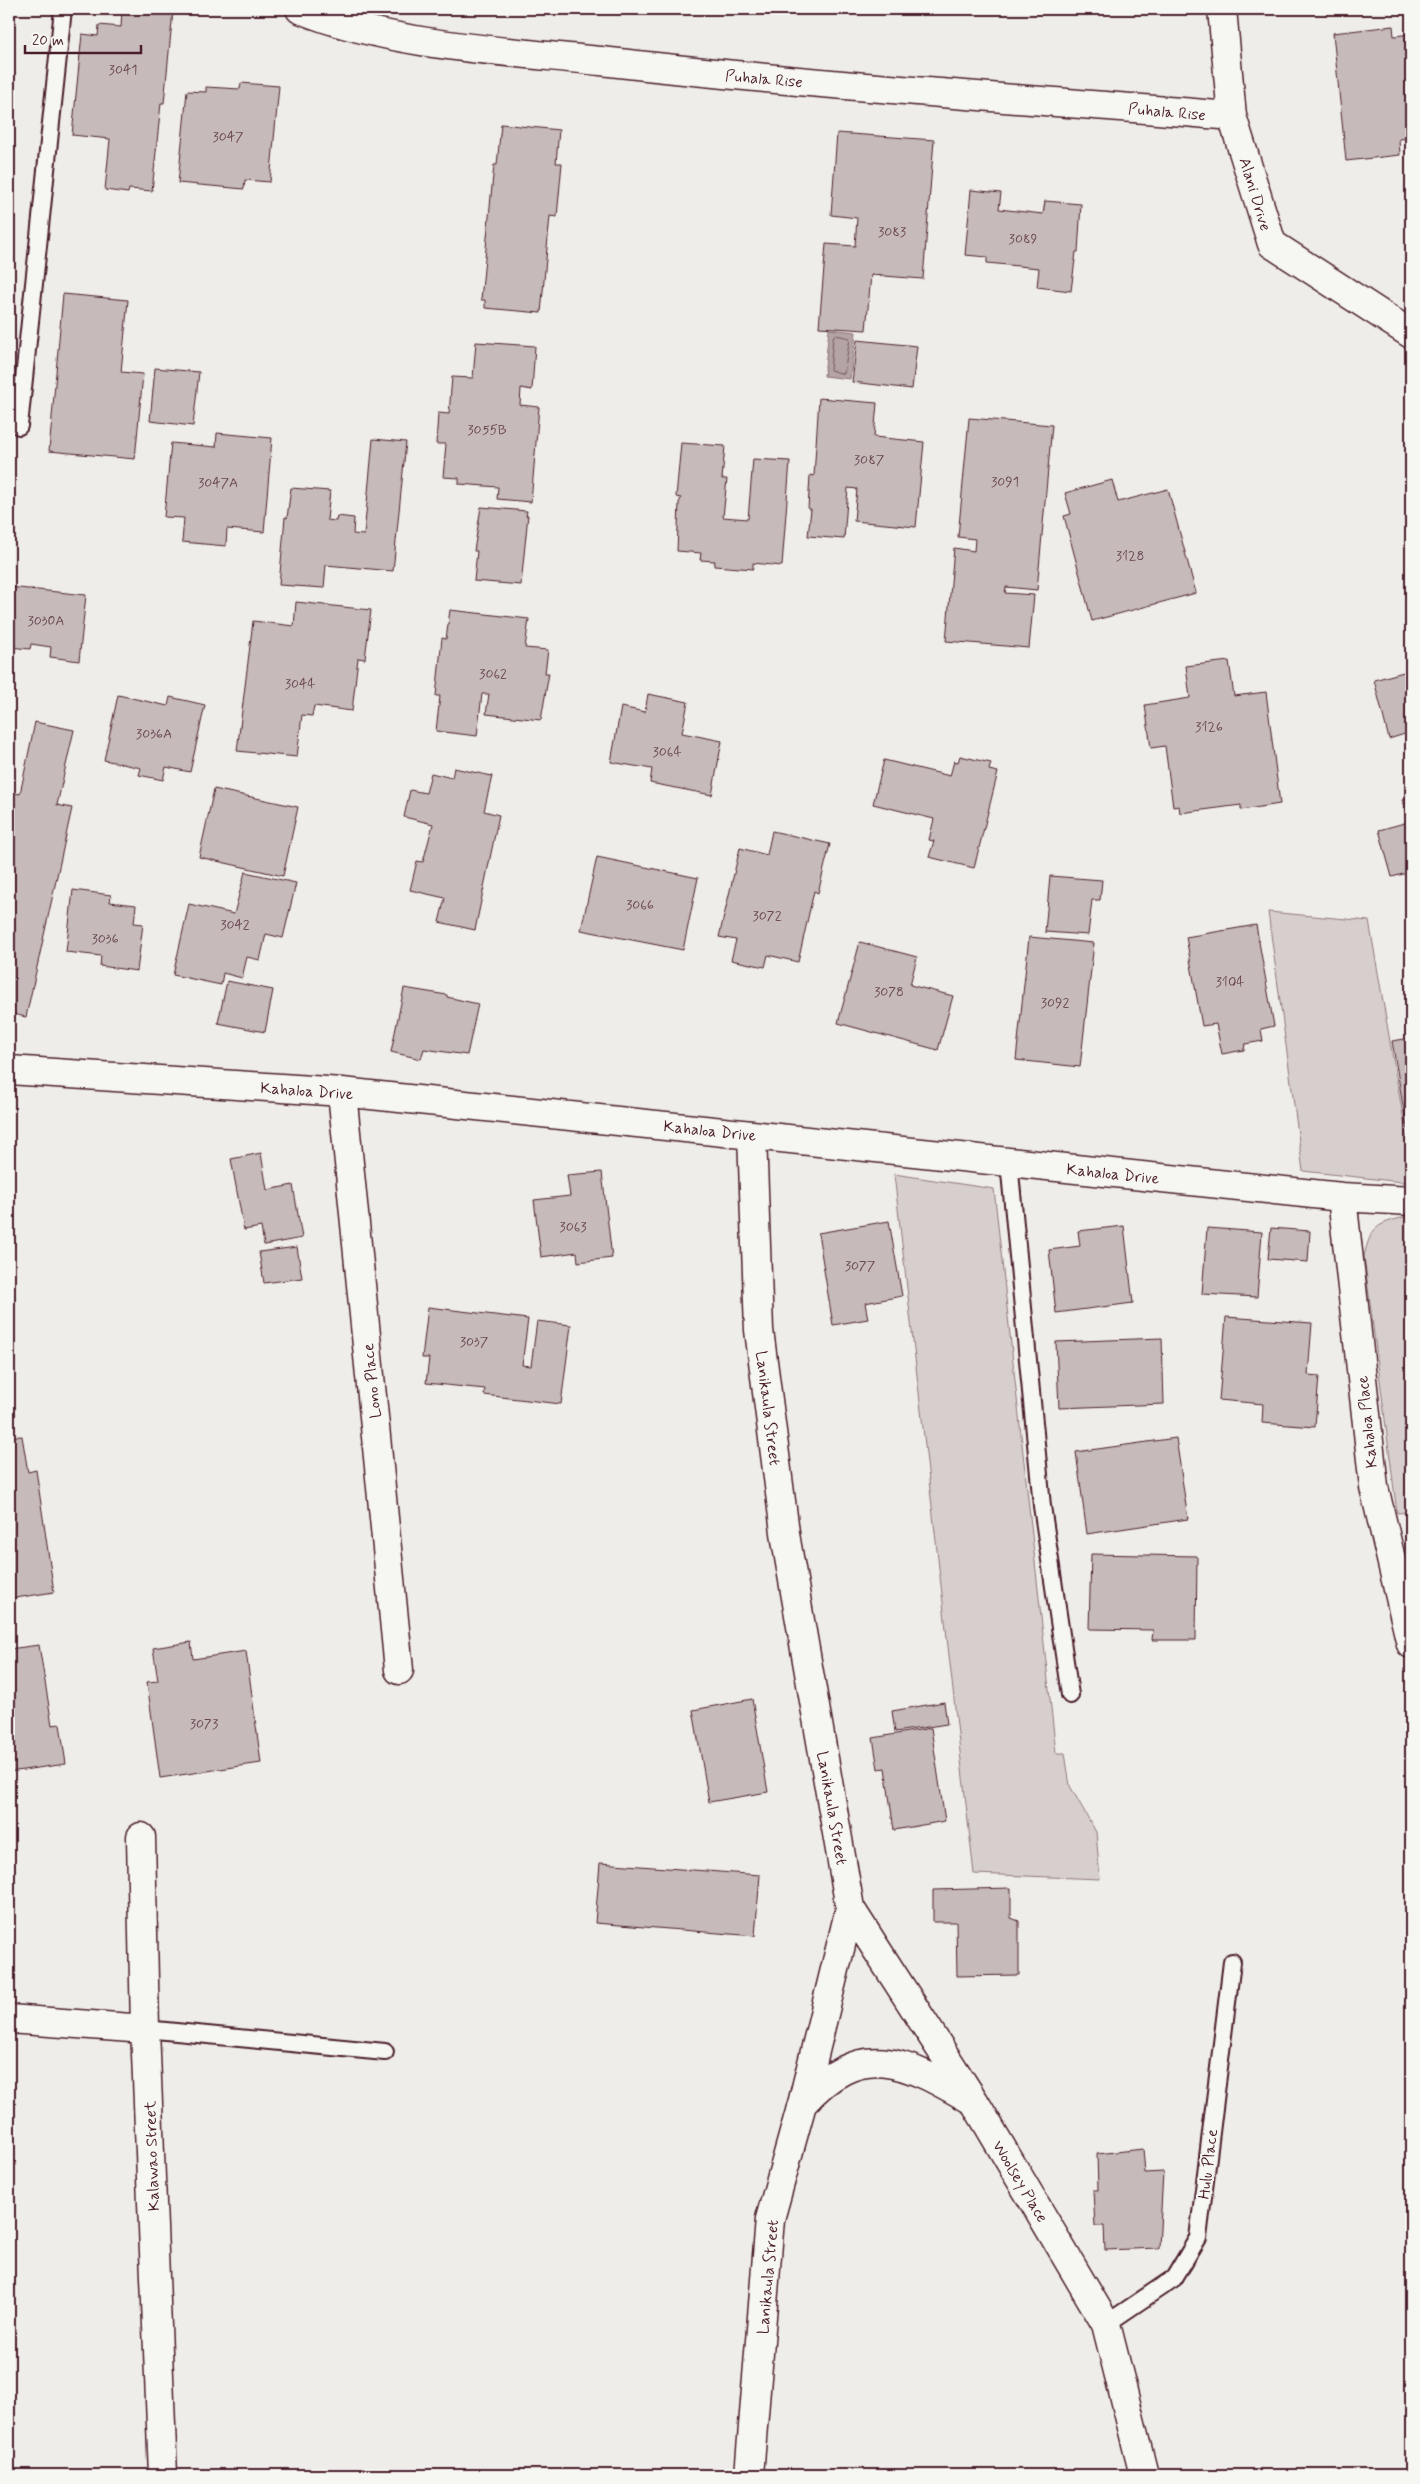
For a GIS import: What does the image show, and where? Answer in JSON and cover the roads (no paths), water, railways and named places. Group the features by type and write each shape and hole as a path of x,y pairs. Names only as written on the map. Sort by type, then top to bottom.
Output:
{"street":[{"name":"Puhala Rise","path":"300,9 392,36 478,48 706,73 1232,116"},
{"name":"Alani Drive","path":"1222,9 1232,116 1272,244 1411,334"},
{"name":"Kahaloa Drive","path":"9,1070 342,1092 1342,1197 1411,1201"},
{"name":"Lono Place","path":"342,1092 399,1670"},
{"name":"Lanikaula Street","path":"750,2475 770,2219 802,2104 850,1908 786,1540 759,1330 752,1135"},
{"name":"Kahaloa Place","path":"1342,1197 1374,1488 1411,1644"},
{"name":"Kalawao Street","path":"141,1838 146,2030 163,2475"},
{"name":"Woolsey Place","path":"850,1908 974,2101 1106,2324 1144,2475"},
{"path":"9,2018 146,2030"},
{"path":"802,2104 814,2090 844,2070 861,2063 875,2061 888,2062 919,2071 974,2101"}],"lane":[{"path":"20,426 63,9"},
{"path":"1010,1162 1042,1506 1070,1695"},
{"name":"Hulu Place","path":"1106,2324 1174,2278 1198,2238 1232,1962"},
{"path":"146,2030 385,2052"}],"water":[{"path":"829,329 856,332 850,379 824,376"}]}
